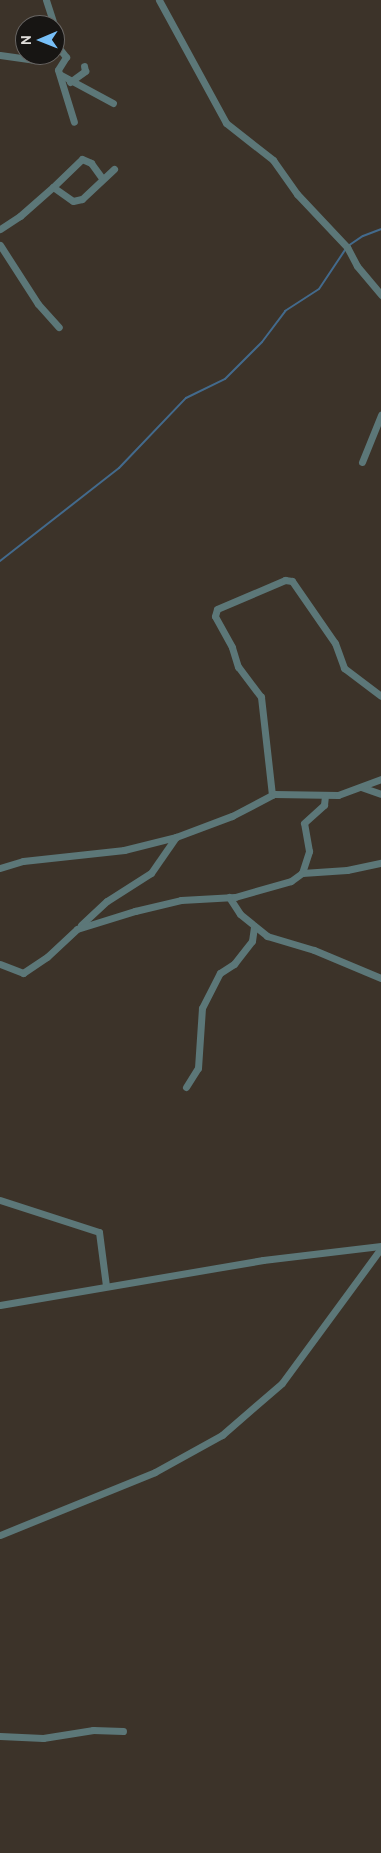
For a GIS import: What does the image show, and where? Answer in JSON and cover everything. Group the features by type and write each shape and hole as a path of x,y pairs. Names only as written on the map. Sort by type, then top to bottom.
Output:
{"street":[{"path":"46,0 51,15"},
{"path":"160,0 226,122 273,160 297,194 347,247 357,266 381,295"},
{"path":"0,55 15,57"},
{"path":"61,65 58,67 74,122"},
{"path":"70,82 85,72 84,66"},
{"path":"61,76 113,103"},
{"path":"0,229 20,216 54,187 82,159 91,163 102,178"},
{"path":"54,187 73,202 82,199 102,178 114,170"},
{"path":"0,245 38,304 60,328"},
{"path":"362,462 381,415"},
{"path":"272,795 261,697 238,667 232,647 215,616 217,609 284,580 292,581 336,643 344,668 381,696"},
{"path":"0,868 23,861 124,850 176,837 232,816 272,795 288,792 325,796 361,787 381,779"},
{"path":"361,787 381,794"},
{"path":"302,873 310,851 304,823 324,805 325,796"},
{"path":"0,964 23,973 43,961 108,901 152,873 176,837"},
{"path":"77,929 164,903 229,897 291,881 302,873 348,870 381,863"},
{"path":"229,897 240,914 267,936 314,950 381,978"},
{"path":"186,1087 198,1068 202,1008 220,973 234,964 252,941 254,926"},
{"path":"0,1200 99,1232 106,1286"},
{"path":"0,1306 263,1260 381,1247"},
{"path":"0,1535 155,1472 222,1435 282,1383 381,1247"},
{"path":"0,1736 43,1738 93,1730 123,1731"}],"shaded area":[{"path":"0,0 381,0 381,1853 0,1853"}],"waterway":[{"path":"348,246 363,236 381,229"},
{"path":"0,561 119,468 186,398 225,379 262,342 285,311 319,289 345,250"}]}
